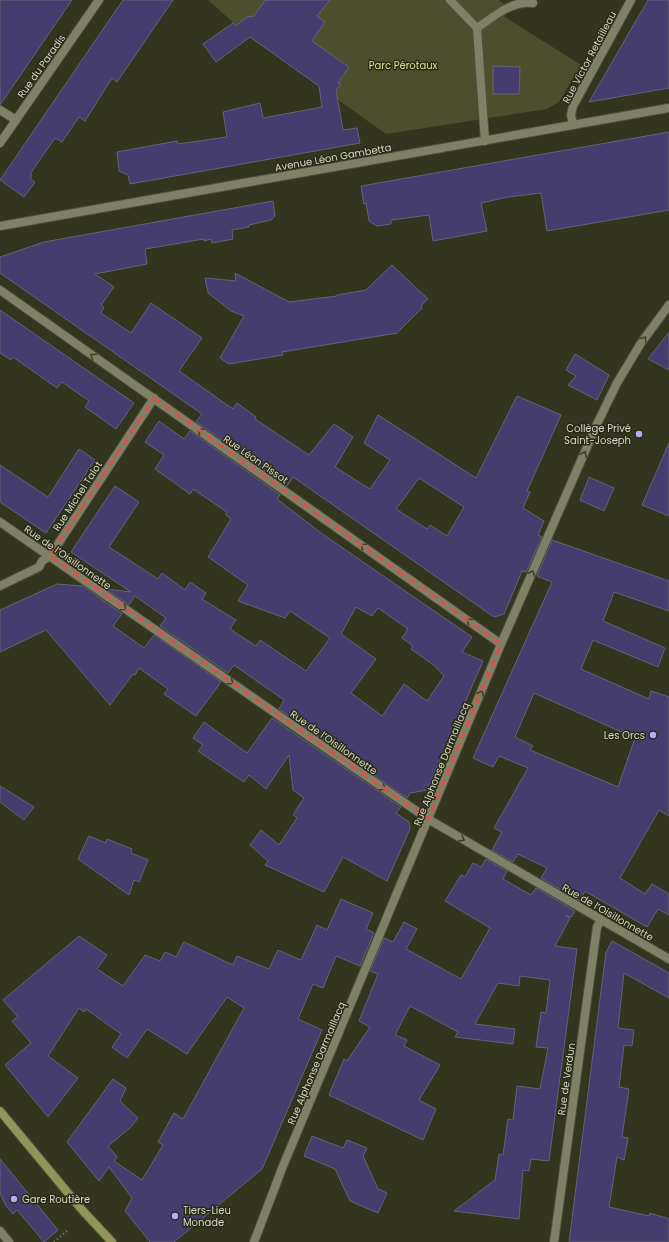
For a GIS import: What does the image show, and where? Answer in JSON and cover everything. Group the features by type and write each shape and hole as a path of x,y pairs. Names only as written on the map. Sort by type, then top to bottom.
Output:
{"main road":[{"path":"0,1111 83,1211 112,1242"}],"street":[{"name":"Rue du Paradis","path":"0,143 99,0"},
{"path":"450,0 477,28 485,141"},
{"name":"Rue Victor Retailleau","path":"572,125 571,115 573,106 631,0"},
{"path":"477,28 504,10 523,1 533,3"},
{"name":"Avenue Léon Gambetta","path":"0,226 669,108"},
{"path":"0,110 16,120"},
{"name":"Rue Léon Pissot","path":"0,290 501,644"},
{"name":"Rue Alphonse Darmaillacq","path":"254,1242 283,1166 501,644 597,424 615,387 641,343 669,305"},
{"name":"Rue Michel Talot","path":"0,586 39,567 42,561 50,556 154,398"},
{"name":"Rue de l’Oisillonnette","path":"0,522 428,820 669,959"},
{"name":"Rue de Verdun","path":"554,1242 597,927 601,920"},
{"path":"0,1231 9,1242"}],"path":[{"path":"54,1242 69,1229"}],"highlighted area":[{"path":"154,398 501,644 428,819 50,556"}],"green space":[{"name":"Parc Pérotaux","path":"208,0 498,0 504,4 505,17 581,65 559,102 547,109 386,134 247,35"}],"building":[{"path":"0,0 72,0 0,105"},
{"path":"123,0 173,0 117,82 112,78 85,121 79,117 62,142 55,138 30,174 32,175 30,179 35,182 24,197 0,180"},
{"path":"265,0 330,0 317,16 325,22 312,41 349,67 338,83 341,84 336,90 343,130 357,128 360,143 130,184 128,175 119,171 117,152 177,141 178,144 227,137 223,112 260,103 263,118 322,107 319,86 250,37 216,62 203,44 233,23 236,26 247,17 254,16"},
{"path":"648,0 669,0 669,88 589,102"},
{"path":"493,66 520,67 519,94 493,94"},
{"path":"669,132 669,210 547,231 541,193 508,197 481,203 487,231 433,241 429,215 391,220 391,224 377,226 369,221 366,203 364,204 361,186"},
{"path":"273,201 275,216 271,220 249,225 249,227 232,230 233,239 212,243 211,239 204,241 204,239 145,249 147,264 95,274 114,287 101,305 104,307 101,313 131,333 151,303 202,338 179,371 233,409 237,403 256,417 255,419 309,455 334,424 353,437 335,467 370,489 390,460 364,443 378,415 476,478 517,396 561,415 527,491 530,492 523,508 544,521 538,535 542,537 526,572 522,571 504,614 494,617 293,477 287,486 196,422 202,414 0,273 0,257 44,242","holes":["419,478 464,507 447,536 430,525 427,529 396,509"]},
{"path":"392,265 428,299 421,306 422,308 397,333 282,352 283,355 229,364 220,358 244,316 231,311 208,293 205,278 236,281 235,273 289,302 337,296 366,290"},
{"path":"0,310 134,403 116,429 85,407 89,401 62,382 57,388 13,357 11,360 0,353"},
{"path":"669,332 669,370 648,359"},
{"path":"575,354 609,375 597,400 568,385 576,376 566,370"},
{"path":"159,421 184,439 190,431 280,495 277,499 321,533 472,637 462,652 483,661 427,790 410,793 407,798 279,709 284,700 234,665 228,673 160,626 166,618 135,596 129,605 106,589 131,592 71,552 115,486 139,502 109,547 158,579 162,573 185,590 190,582 206,593 202,599 236,620 230,629 256,646 260,640 306,671 330,638 290,611 285,618 238,601 248,585 208,557 231,519 225,514 227,512 193,489 190,494 155,469 164,455 145,442","holes":["356,607 372,616 378,608 408,629 402,638 413,646 411,649 435,666 444,676 427,701 404,684 382,716 351,693 376,659 341,634"]},
{"path":"669,443 669,516 642,505"},
{"path":"79,449 95,460 46,533 0,502 0,465 48,497"},
{"path":"589,477 614,488 604,511 580,500"},
{"path":"552,540 669,581 669,611 614,592 603,621 665,648 658,667 593,640 581,669 649,699 651,691 669,697 669,816 659,810 620,878 645,894 652,884 669,894 669,915 658,909 647,927 585,891 580,901 541,878 547,868 518,854 513,862 492,850 502,832 494,828 528,768 499,756 493,767 473,758 552,582 537,576","holes":["534,693 635,738 618,787 530,750 533,746 515,737"]},
{"path":"57,584 83,586 122,614 113,626 144,648 154,635 221,682 196,716 164,694 168,689 139,668 110,705 46,630 0,652 0,610"},
{"path":"272,718 401,807 396,813 409,822 410,829 387,881 343,857 324,892 265,865 268,861 250,845 261,830 279,845 297,818 293,815 304,798 293,790 289,755 266,789 249,775 244,782 198,751 203,745 193,738 204,722 247,753"},
{"path":"0,786 34,807 24,820 0,802"},
{"path":"89,836 106,843 107,839 132,849 131,853 148,860 139,882 134,880 129,895 78,859"},
{"path":"486,859 507,871 503,879 531,895 536,888 575,911 571,917 566,916 570,918 555,946 577,949 549,1161 531,1159 529,1171 523,1170 519,1219 454,1211 495,1180 499,1154 503,1155 508,1119 513,1120 517,1086 540,1089 548,1048 536,1047 541,1012 546,1013 550,980 520,976 519,986 498,983 475,1024 515,1029 513,1044 455,1037 458,1032 410,1006 395,1035 407,1040 404,1046 440,1065 419,1100 436,1109 423,1140 329,1095 344,1059 347,1061 370,1027 359,1021 378,974 370,971 384,938 393,942 404,922 417,929 406,949 461,979 490,928 445,901 461,875 465,877 473,863 481,867"},
{"path":"341,899 373,913 366,929 374,933 360,966 336,956 323,988 313,984 298,1019 322,1030 262,1169 174,1242 150,1242 125,1211 132,1198 109,1167 99,1181 67,1142 113,1079 126,1088 120,1101 138,1118 131,1127 108,1146 117,1157 114,1161 142,1180 163,1145 158,1142 174,1113 183,1119 244,1008 227,997 187,1054 147,1029 127,1058 112,1047 121,1034 86,1009 84,1012 79,1008 48,1056 78,1078 48,1117 5,1065 31,1043 12,1021 18,1017 3,1000 79,936 107,955 97,969 123,986 145,955 160,961 165,952 176,957 184,942 233,965 237,956 269,969 278,950 301,960 317,925 327,930"},
{"path":"612,941 669,973 669,998 624,973 618,1028 634,1030 632,1046 624,1045 619,1087 629,1089 622,1137 628,1138 624,1160 617,1157 609,1207 649,1216 650,1213 669,1219 669,1242 569,1242 606,952"},
{"path":"312,1136 343,1148 347,1140 367,1148 363,1156 378,1189 387,1193 378,1213 350,1201 335,1169 304,1156"},
{"name":"Gare Routière","path":"0,1159 58,1230 44,1242 17,1210 13,1214 6,1206 0,1193"}],"place":[{"name":"Collège Privé Saint-Joseph","path":"639,434"},
{"name":"Les Orcs","path":"653,735"},
{"name":"Gare Routière","path":"14,1199"},
{"name":"Tiers-Lieu Monade","path":"175,1216"}]}
